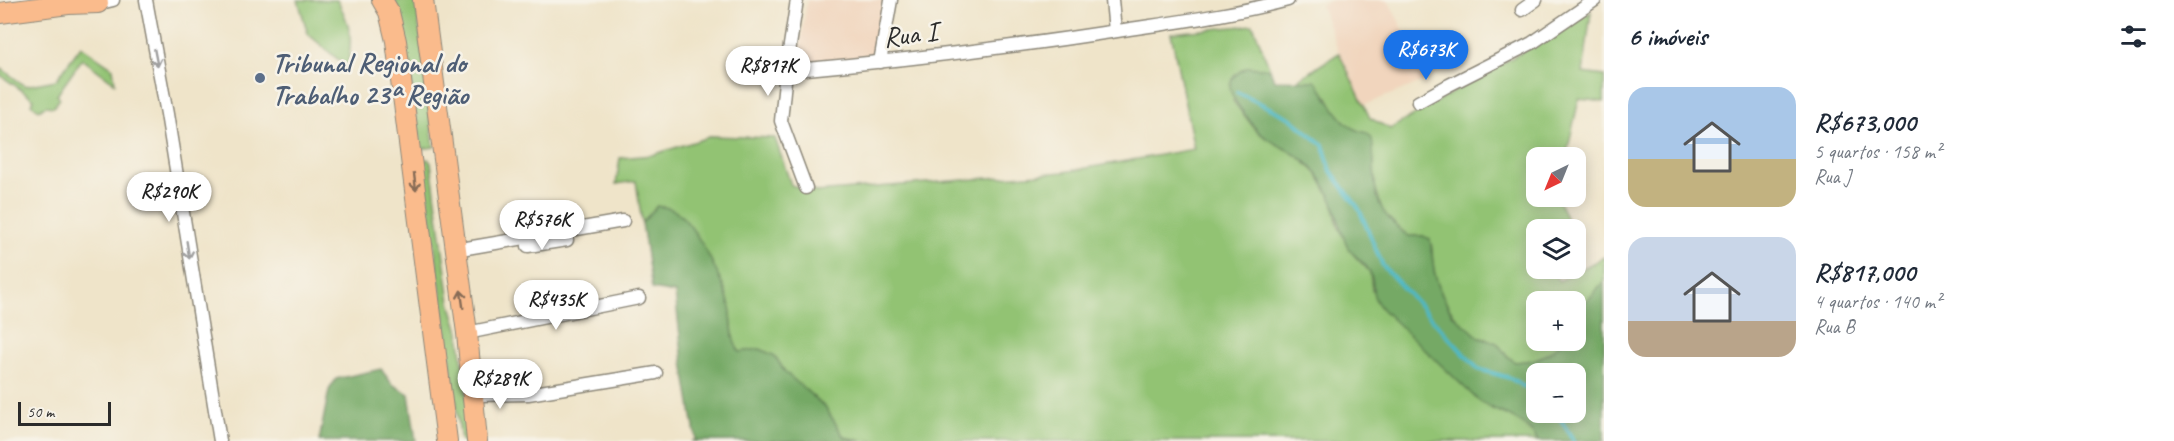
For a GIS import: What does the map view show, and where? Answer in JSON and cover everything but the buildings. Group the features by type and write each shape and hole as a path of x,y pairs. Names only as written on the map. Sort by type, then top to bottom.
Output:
{"main road":[{"path":"0,11 45,0"},
{"path":"382,0 389,12 396,41 447,441"},
{"path":"423,0 467,333 477,441"},
{"path":"0,11 106,2"},
{"path":"411,154 443,148"}],"street":[{"path":"146,0 167,114 220,441"},
{"path":"797,0 781,121 806,188"},
{"path":"880,62 891,0"},
{"path":"1112,0 1115,31"},
{"name":"Rua I","path":"786,71 992,49 1115,31 1243,6 1288,0"},
{"path":"1522,10 1536,0"},
{"path":"1418,102 1532,43 1595,0"},
{"path":"0,23 106,2"},
{"path":"455,254 623,221"},
{"path":"455,254 567,240"},
{"path":"467,333 639,298"},
{"path":"472,395 528,394 656,373"}],"shaded area":[{"path":"807,0 889,0 878,59 798,64"},
{"path":"1332,0 1388,0 1429,79 1364,105 1339,53 1321,5"}],"green space":[{"path":"298,0 337,0 350,35 347,67 308,34"},
{"path":"394,0 416,0 434,147 421,149 401,14"},
{"path":"1591,12 1583,73 1604,76 1604,102 1579,99 1568,147 1526,147 1526,207 1561,207 1567,219 1526,219 1526,279 1558,279 1559,281 1586,279 1586,267 1604,257 1604,281 1586,301 1586,291 1526,291 1526,351 1550,351 1529,361 1515,362 1494,343 1477,336 1466,328 1442,296 1434,271 1432,244 1423,236 1408,236 1383,213 1375,186 1374,161 1367,133 1356,131 1349,126 1336,112 1328,97 1294,82 1339,53 1370,118 1390,129"},
{"path":"1253,25 1270,69 1248,68 1233,101 1255,129 1296,154 1317,174 1333,202 1338,226 1354,255 1370,272 1372,290 1423,347 1479,401 1494,410 1504,412 1531,429 1538,441 862,441 844,437 825,407 785,372 775,356 760,349 740,352 734,345 730,306 723,284 657,206 642,223 636,181 616,184 620,158 652,155 712,136 775,138 791,185 816,192 1064,172 1194,149 1171,33"},
{"path":"81,46 113,68 115,83 82,59 57,95 60,98 54,107 45,106 39,110 31,104 34,99 0,75 2,69 25,86 56,80"},
{"path":"1248,67 1270,69 1274,80 1316,81 1343,120 1350,126 1367,133 1372,139 1379,203 1385,214 1408,236 1423,236 1430,239 1434,271 1440,291 1452,314 1480,338 1497,343 1515,362 1535,360 1551,351 1586,351 1586,301 1604,281 1604,441 1538,441 1519,421 1479,401 1383,310 1375,298 1368,269 1346,243 1333,202 1321,179 1301,158 1271,141 1253,126 1233,97 1230,84 1238,72"},
{"path":"428,159 431,163 450,302 459,332 472,441 461,441 423,160"},
{"path":"657,206 669,208 680,215 689,224 707,252 727,297 733,337 740,352 760,349 775,356 785,372 825,407 844,437 862,441 691,441 696,440 683,362 675,293 652,289 642,223"},
{"path":"381,369 392,384 409,394 416,441 319,441 329,390 336,379"}],"waterway":[{"path":"1237,92 1290,118 1323,145 1331,171 1359,209 1383,266 1478,369 1510,378 1526,388"},
{"path":"1563,423 1574,441"}],"place":[{"name":"Tribunal Regional do Trabalho 23ª Região","path":"260,78"}]}
